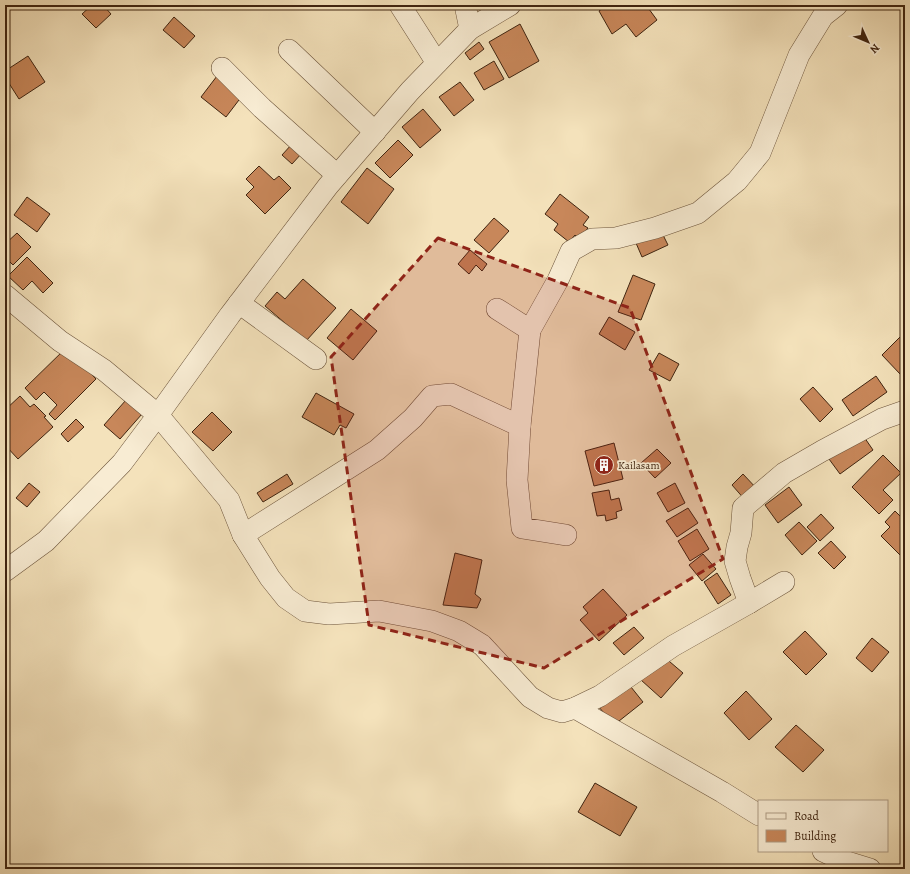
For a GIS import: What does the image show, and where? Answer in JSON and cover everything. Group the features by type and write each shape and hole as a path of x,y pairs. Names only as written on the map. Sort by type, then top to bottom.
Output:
{"street":[{"path":"400,5 437,63"},
{"path":"465,5 470,29"},
{"path":"5,571 46,541 122,463 239,303 328,186 410,91 470,29 510,5"},
{"path":"566,535 522,528 517,480 520,426 530,330 558,280 571,250 592,239 616,238 655,228 698,213 737,182 760,153 799,55 822,16 837,5"},
{"path":"289,50 375,132"},
{"path":"222,68 262,108 337,175"},
{"path":"5,295 60,341 104,370 158,415 229,500 243,535 270,578 286,598 305,611 329,614 379,611 432,621 459,631 482,645 530,697 548,708 562,712 575,708 600,696 674,646 784,582"},
{"path":"239,303 316,359"},
{"path":"497,309 530,330"},
{"path":"243,535 377,450 413,418 432,396 451,394 520,426"},
{"path":"749,603 735,561 741,534 743,508 784,473 882,418 905,411"},
{"path":"575,708 722,792 758,814"},
{"path":"825,852 844,861 870,869"}],"highlighted area":[{"path":"438,238 630,308 723,559 544,668 369,625 331,357"}],"building":[{"path":"92,5 103,5 111,14 96,28 82,14"},
{"path":"607,5 646,5 657,20 636,37 626,24 612,34 599,11"},
{"path":"174,17 195,36 184,48 163,30"},
{"path":"520,24 539,61 509,78 489,42"},
{"path":"479,42 484,49 470,60 465,53"},
{"path":"28,56 45,82 19,99 5,77 5,71"},
{"path":"494,61 504,79 484,90 474,73"},
{"path":"217,76 242,96 226,117 201,97"},
{"path":"460,82 474,100 454,116 439,97"},
{"path":"423,109 441,130 420,148 402,127"},
{"path":"398,140 413,155 390,178 375,163"},
{"path":"292,144 302,153 292,164 282,155"},
{"path":"259,166 274,180 279,176 291,188 265,214 246,195 254,187 246,179"},
{"path":"367,168 394,189 368,224 341,202"},
{"path":"560,194 589,217 583,225 588,228 579,239 575,235 569,242 554,230 558,224 545,214"},
{"path":"27,197 50,214 37,232 14,215"},
{"path":"494,218 509,231 489,253 474,240"},
{"path":"661,231 668,245 642,257 636,243"},
{"path":"17,233 31,247 13,265 5,257 5,244"},
{"path":"470,250 487,264 482,271 476,265 469,274 458,264"},
{"path":"27,257 53,283 43,293 32,281 23,290 8,276"},
{"path":"633,275 655,284 641,320 618,312"},
{"path":"303,279 336,308 306,341 265,306 277,292 285,299"},
{"path":"351,309 377,331 353,360 327,338"},
{"path":"609,317 635,332 625,350 599,334"},
{"path":"903,334 905,336 905,371 901,375 882,355"},
{"path":"66,348 96,379 55,420 49,414 57,405 44,392 36,400 25,388"},
{"path":"659,353 679,364 670,381 649,370"},
{"path":"876,376 887,392 853,416 842,400"},
{"path":"813,387 833,409 820,422 800,399"},
{"path":"316,393 354,414 346,428 340,425 334,435 302,417"},
{"path":"20,396 30,407 34,404 46,416 44,417 53,427 18,459 5,445 5,410"},
{"path":"126,400 142,414 120,439 104,425"},
{"path":"212,412 232,432 213,451 192,432"},
{"path":"76,419 84,427 68,442 61,434"},
{"path":"862,434 873,450 840,474 829,459"},
{"name":"Kailasam","path":"614,443 623,479 594,486 585,451"},
{"path":"657,449 671,463 655,478 641,463"},
{"path":"883,455 901,473 883,490 893,500 879,514 852,487"},
{"path":"287,474 293,484 263,502 257,493"},
{"path":"743,474 758,490 746,501 732,485"},
{"path":"29,483 40,492 27,507 16,498"},
{"path":"675,483 685,503 668,512 657,493"},
{"path":"789,487 802,505 778,523 765,505"},
{"path":"609,490 611,500 619,498 622,510 616,512 617,518 606,521 605,515 597,516 592,493"},
{"path":"688,508 698,523 677,537 666,521"},
{"path":"895,511 905,521 905,550 900,555 881,536 890,527 885,522"},
{"path":"821,514 834,528 820,541 807,527"},
{"path":"799,522 817,541 802,555 785,535"},
{"path":"697,529 709,549 690,561 678,541"},
{"path":"831,541 846,557 834,569 818,553"},
{"path":"455,553 482,560 475,594 481,599 477,608 443,605"},
{"path":"703,554 716,569 702,581 689,565"},
{"path":"717,573 731,595 718,604 704,582"},
{"path":"603,589 627,615 599,641 580,620 588,613 583,607"},
{"path":"634,627 644,638 624,655 613,643"},
{"path":"805,631 827,654 806,675 783,652"},
{"path":"872,638 889,652 872,672 856,658"},
{"path":"663,656 683,673 661,698 641,680"},
{"path":"627,682 643,702 614,725 598,706"},
{"path":"746,691 772,719 749,740 724,713"},
{"path":"796,725 824,750 803,772 775,747"},
{"path":"595,783 637,807 620,836 578,812"}],"place":[{"name":"Kailasam","path":"604,465"}]}
